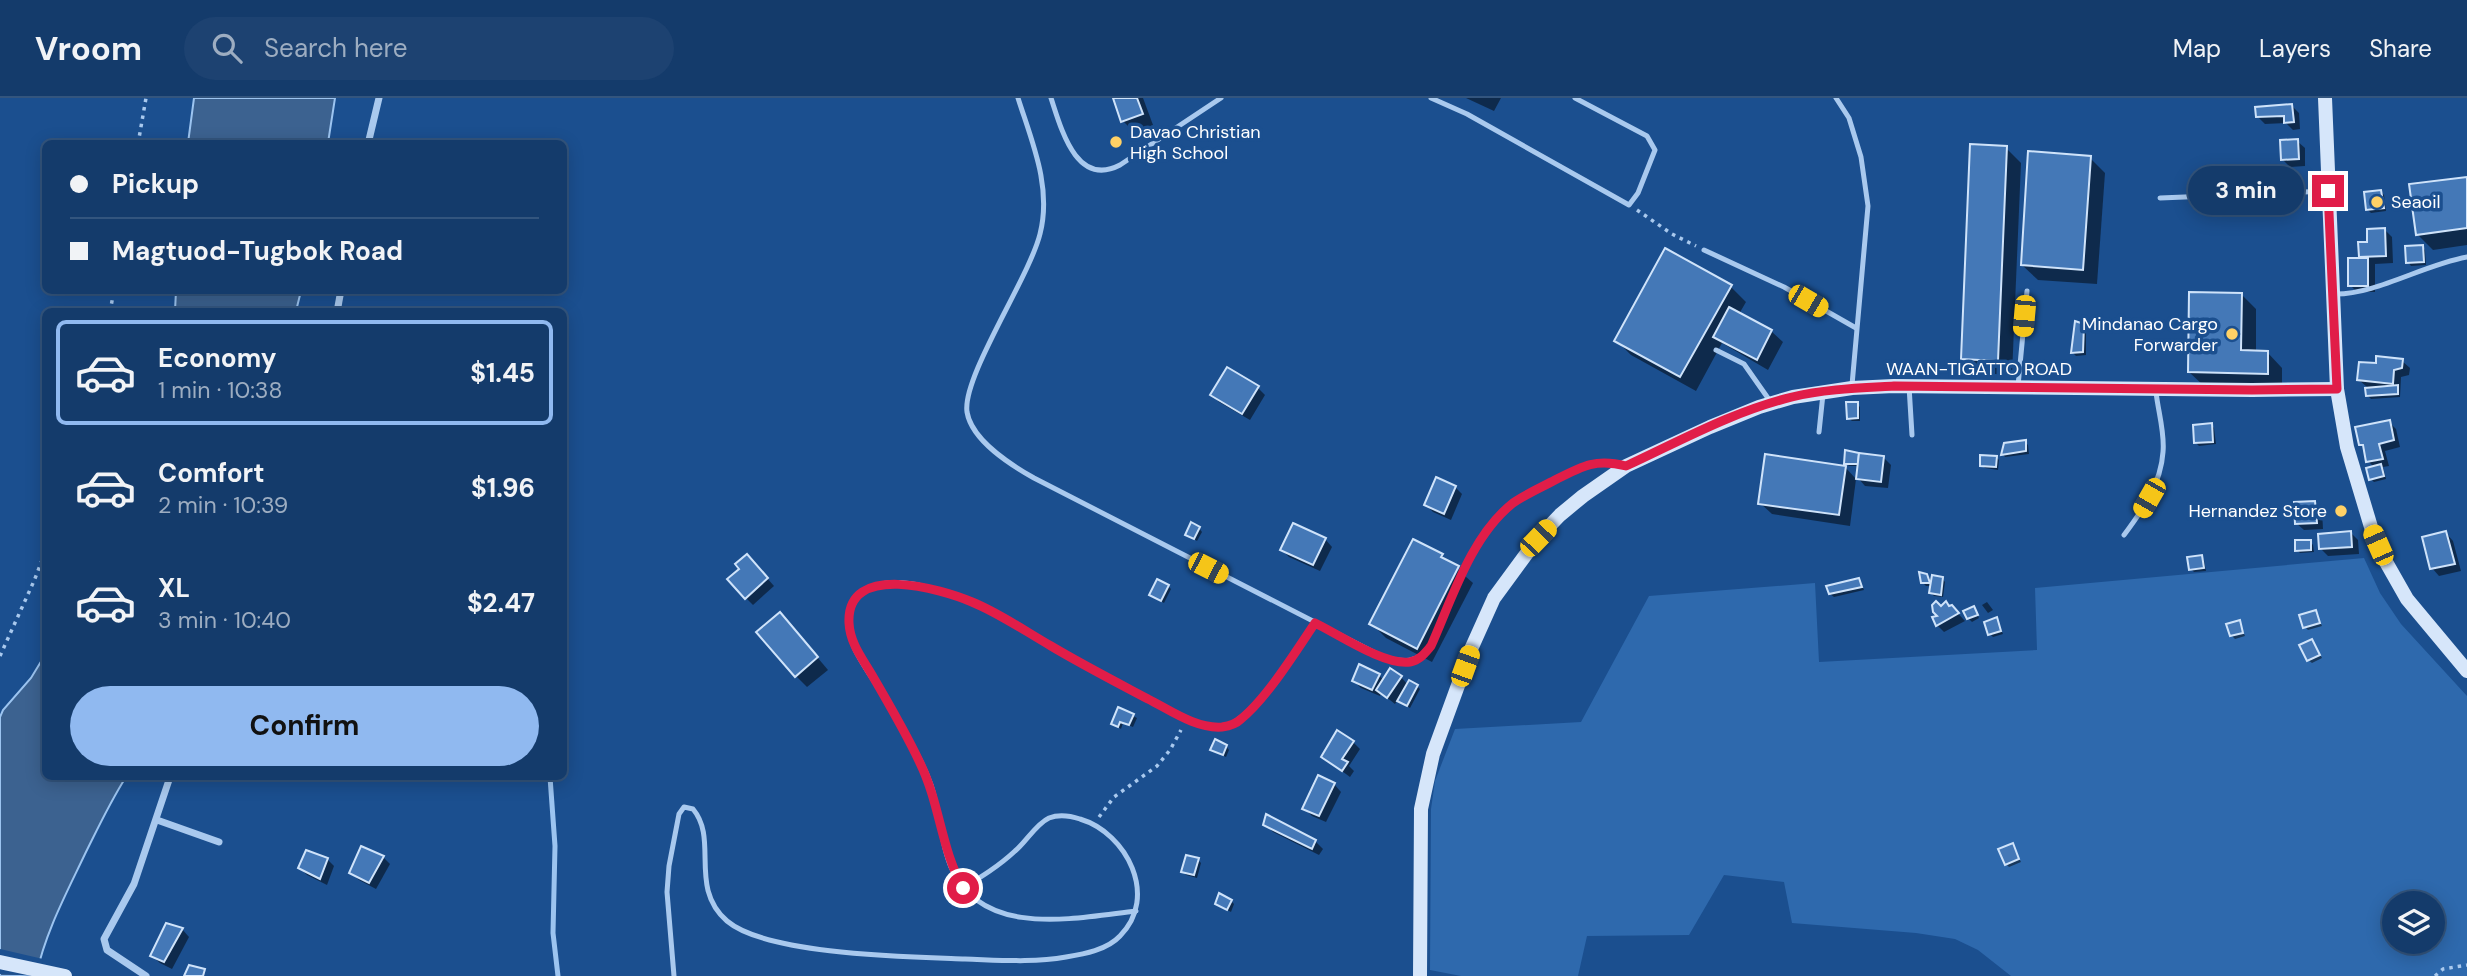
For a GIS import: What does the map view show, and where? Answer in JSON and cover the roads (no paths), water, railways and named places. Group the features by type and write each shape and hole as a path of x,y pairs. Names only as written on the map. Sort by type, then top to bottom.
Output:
{"street":[{"path":"369,140 379,98"},
{"path":"2325,98 2337,389 2347,447 2371,527 2386,562 2407,599 2467,671"},
{"name":"WAAN-TIGATTO ROAD","path":"1420,976 1423,797 1433,754 1472,647 1494,598 1538,538 1568,509 1626,466 1710,427 1771,403 1852,388 1909,386 2337,389"},
{"path":"146,976 107,950 104,939 134,884 169,780"},
{"path":"157,820 219,842"},
{"path":"0,962 65,976"}],"lane":[{"path":"1018,98 1043,180 1045,204 1040,234 1028,269 976,373 968,395 967,413 978,433 1007,462 1315,623 1399,662 1412,662 1423,656 1431,646 1467,566 1501,514 1515,502 1577,468 1594,462 1612,462 1626,466"},
{"path":"1051,98 1069,147 1078,159 1101,171 1120,165 1221,98"},
{"path":"1431,98 1467,114 1629,205 1638,192 1655,150 1647,136 1575,98"},
{"path":"1836,98 1843,106 1861,157 1868,206 1852,388"},
{"path":"2160,198 2328,191"},
{"path":"1704,250 1784,287 1856,328"},
{"path":"2334,295 2353,295 2430,266 2467,257"},
{"path":"2018,388 2026,291"},
{"path":"1716,350 1744,364 1771,403"},
{"path":"1909,386 1912,435"},
{"path":"2124,536 2149,498 2164,450 2155,389"},
{"path":"1819,432 1823,393"},
{"path":"1136,911 1071,919 1029,920 998,912 963,888 948,856 930,783 906,735 854,646 849,622 852,605 860,594 872,587 894,583 934,588 953,594 975,603 1186,719 1219,727 1240,721 1315,623"},
{"path":"674,976 667,892 679,814 684,807 693,808 704,829 706,884 714,907 728,922 753,935 791,945 912,957 1023,961 1064,958 1095,951 1117,939 1129,926 1136,911 1136,884 1131,861 1113,837 1094,823 1069,815 1048,818 1015,852 963,888"}],"waterway":[{"path":"550,780 555,846 553,933 558,976"}],"place":[{"name":"Davao Christian High School","path":"1116,142"},
{"name":"Seaoil","path":"2377,202"},
{"name":"Mindanao Cargo Forwarder","path":"2232,334"},
{"name":"Hernandez Store","path":"2341,511"}]}
